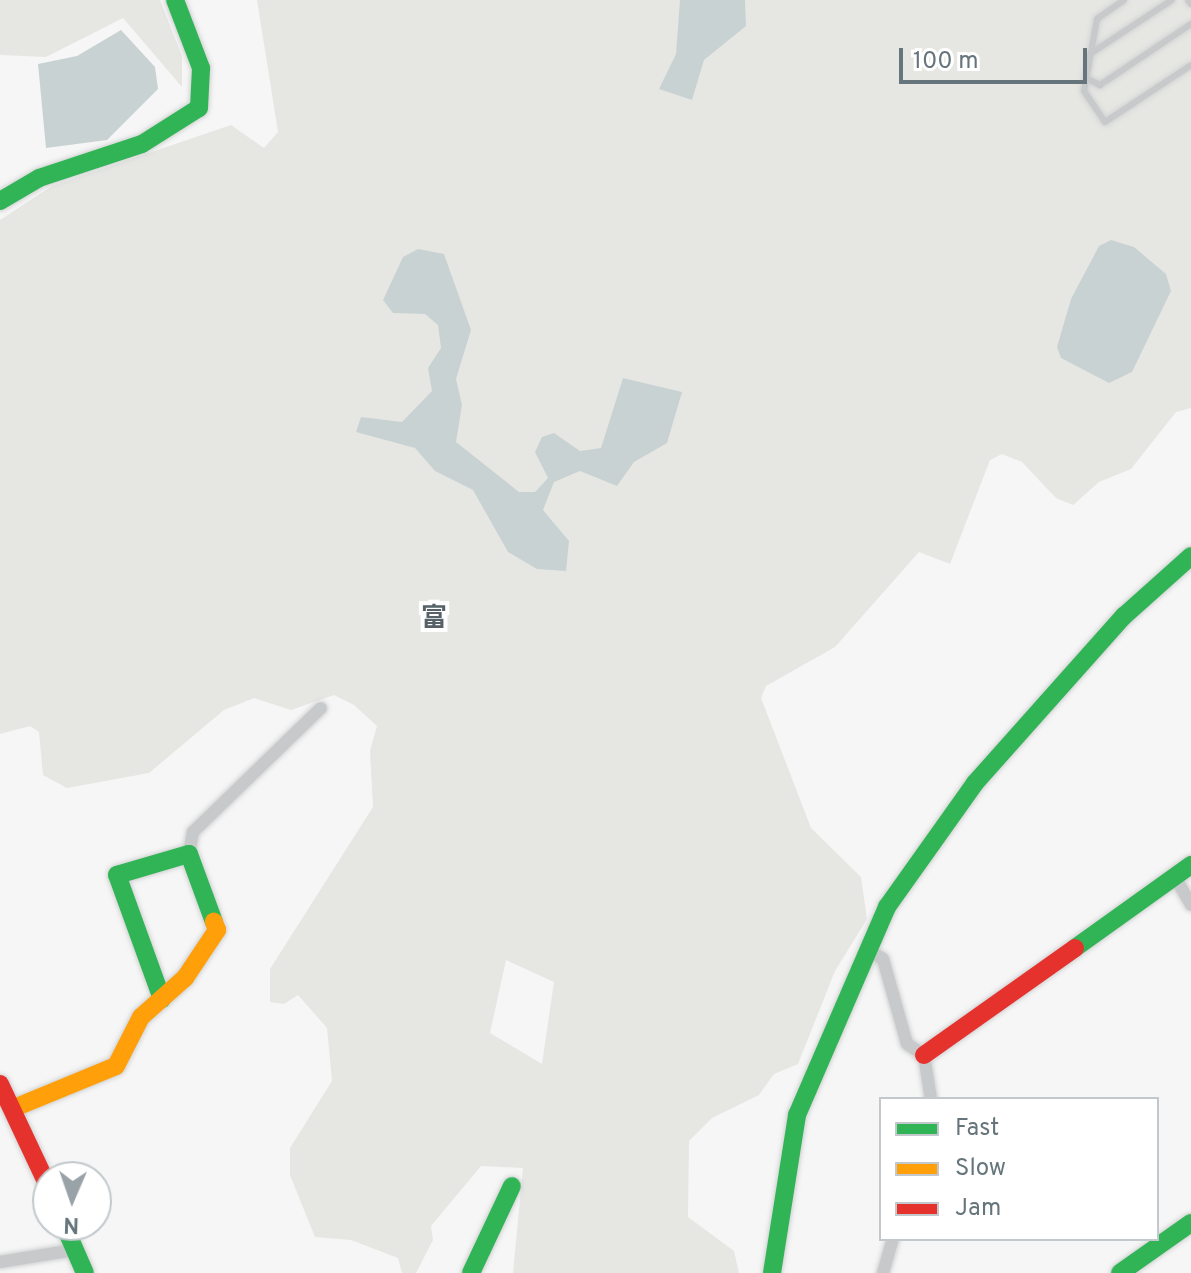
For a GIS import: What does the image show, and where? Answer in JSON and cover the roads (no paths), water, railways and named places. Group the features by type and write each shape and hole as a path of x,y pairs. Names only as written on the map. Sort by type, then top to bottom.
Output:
{"street":[{"path":"0,201 39,178 142,144 199,108 201,68 175,0"},
{"path":"772,1273 797,1115 868,950 928,841 975,783 1124,616 1191,556"},
{"path":"14,1108 116,1066 141,1017 162,999 217,930 189,854 193,832 321,708"},
{"path":"162,999 117,875 189,854"},
{"path":"924,1055 1191,865"},
{"path":"1175,877 1191,905"},
{"path":"868,950 883,959 907,1044 924,1055 931,1097"},
{"path":"0,1084 37,1161"},
{"path":"471,1273 512,1186"},
{"path":"1120,1273 1191,1223"},
{"path":"70,1241 85,1273"},
{"path":"883,1273 892,1241"},
{"path":"0,1262 74,1250"}],"lane":[{"path":"1090,54 1172,0"},
{"path":"1122,1 1097,19 1084,91 1105,122 1191,65"},
{"path":"1086,78 1100,85 1191,24"}],"district":[{"name":"富","path":"434,620"}]}
